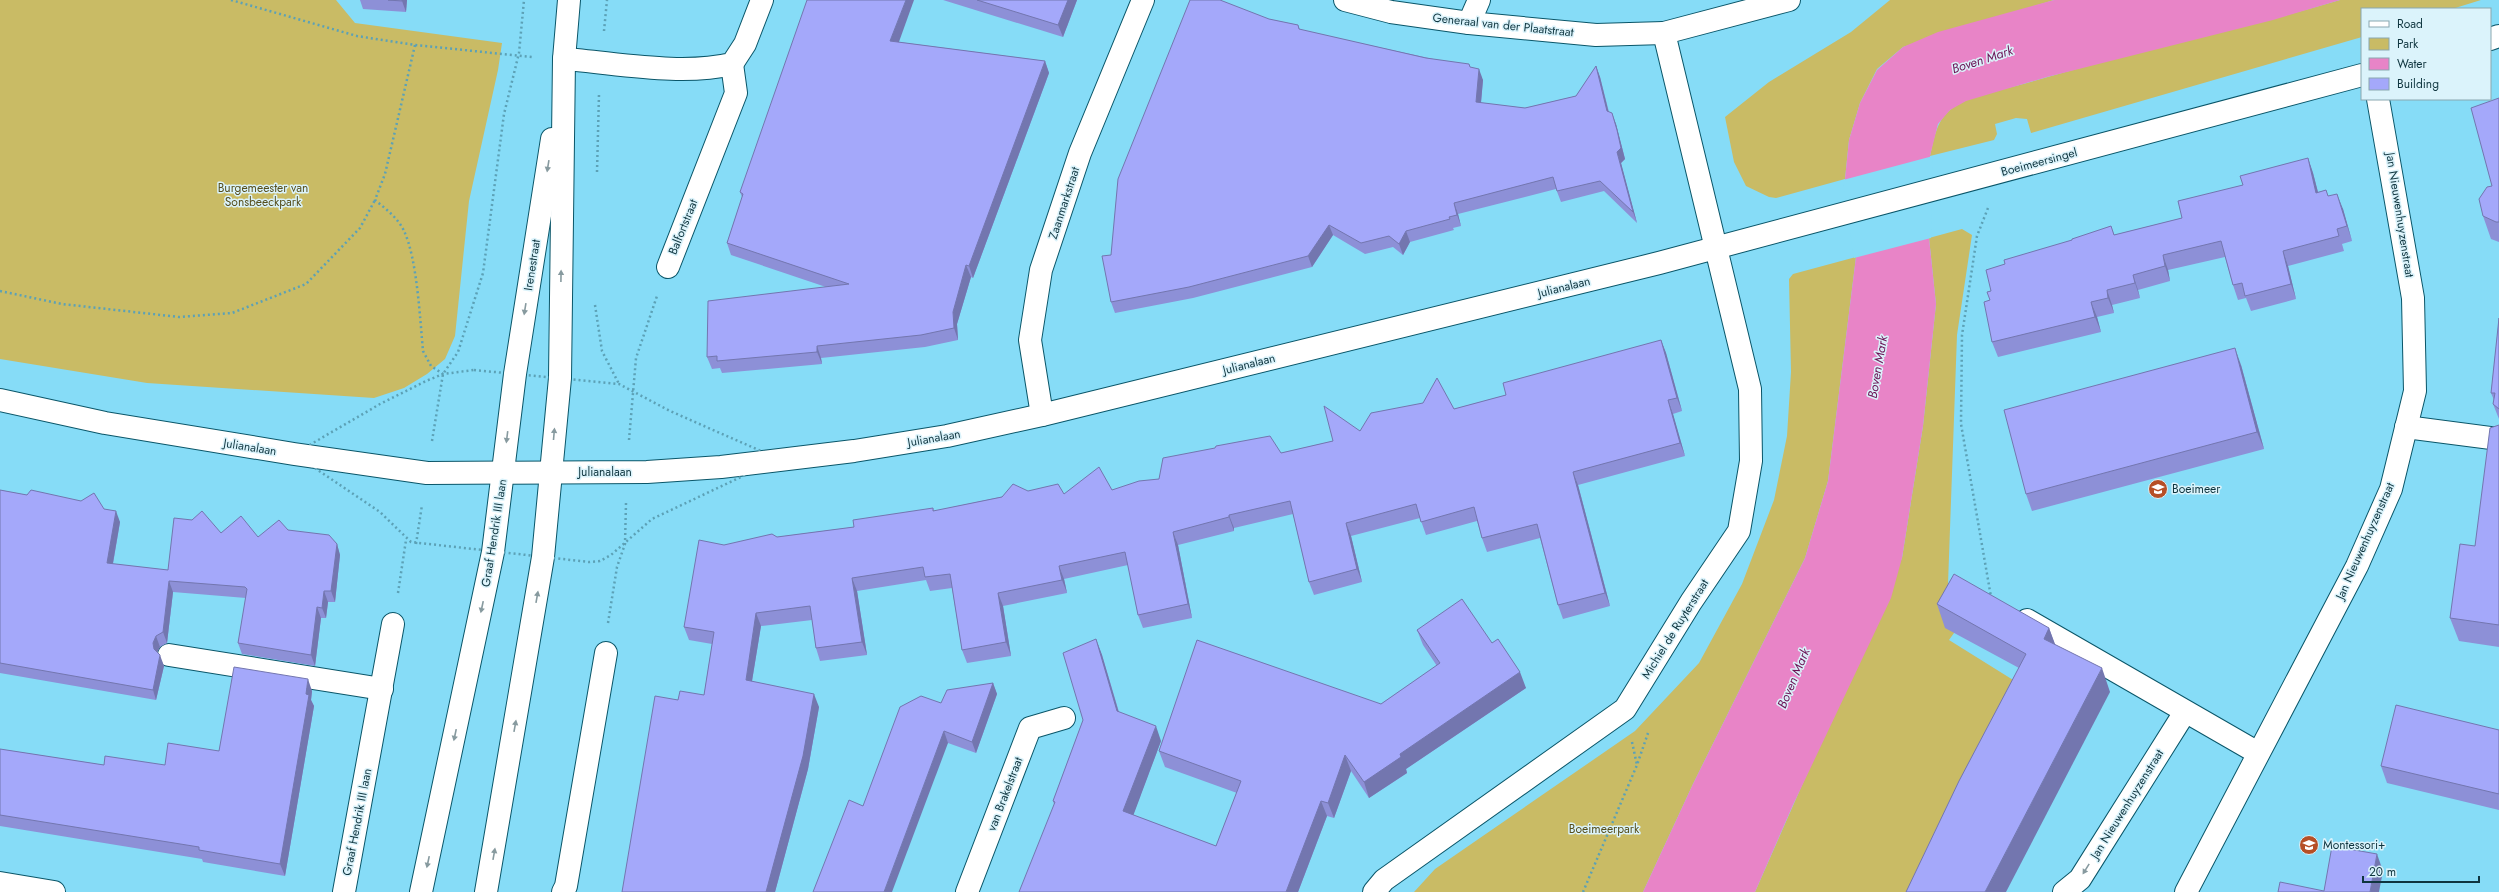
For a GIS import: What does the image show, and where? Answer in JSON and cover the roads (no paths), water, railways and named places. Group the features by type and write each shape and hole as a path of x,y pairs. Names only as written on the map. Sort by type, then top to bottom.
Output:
{"street":[{"name":"Irenestraat","path":"503,472 515,374 564,59 569,0"},
{"path":"564,59 708,70 732,64 745,44 762,0"},
{"name":"Zaanmarkstraat","path":"1042,415 1030,340 1041,270 1080,153 1143,0"},
{"name":"Generaal van der Plaatstraat","path":"1344,0 1390,12 1469,23 1596,35 1664,32 1789,0"},
{"path":"1469,23 1479,0"},
{"path":"1664,32 1716,248"},
{"name":"Irenestraat","path":"551,473 560,378 564,59"},
{"name":"Balfortstraat","path":"668,267 736,93 732,64"},
{"name":"Boeimeersingel","path":"1716,248 2361,75"},
{"name":"Jan Nieuwenhuyzenstraat","path":"2186,892 2357,566 2391,489 2415,391 2414,298 2378,100"},
{"name":"Julianalaan","path":"551,473 664,472 854,451 948,436 1042,415 1716,248"},
{"name":"Michiel de Ruyterstraat","path":"1374,892 1384,880 1625,709 1691,602 1740,531 1750,461 1750,389 1716,248"},
{"name":"Julianalaan","path":"0,400 105,423 294,454 427,472 503,472"},
{"path":"2406,427 2499,439"},
{"name":"Graaf Hendrik III laan","path":"421,892 493,552 503,472 551,473"},
{"path":"486,892 541,568 551,473"},
{"path":"1992,600 2258,753"},
{"name":"Graaf Hendrik III laan","path":"344,892 393,624"},
{"path":"563,892 566,886 606,653"},
{"path":"169,655 382,689"},
{"name":"Jan Nieuwenhuyzenstraat","path":"2064,892 2080,879 2185,712"},
{"name":"van Brakelstraat","path":"968,892 1030,728 1064,718"},
{"path":"0,883 54,892"}],"water":[{"name":"Boven Mark","path":"2054,0 2340,0 2273,20 2047,77 1966,101 1950,110 1938,124 1930,156 1929,238 1936,304 1923,426 1902,558 1891,598 1793,805 1755,892 1643,892 1693,784 1805,558 1828,481 1856,257 1845,179 1849,140 1860,103 1877,70 1903,47 1938,32"}],"place":[{"name":"Boeimeer","path":"2158,489"},
{"name":"Montessori+","path":"2309,845"}],"park label":[{"name":"Burgemeester van Sonsbeeckpark","path":"263,195"},
{"name":"Boeimeerpark","path":"1604,829"}]}
